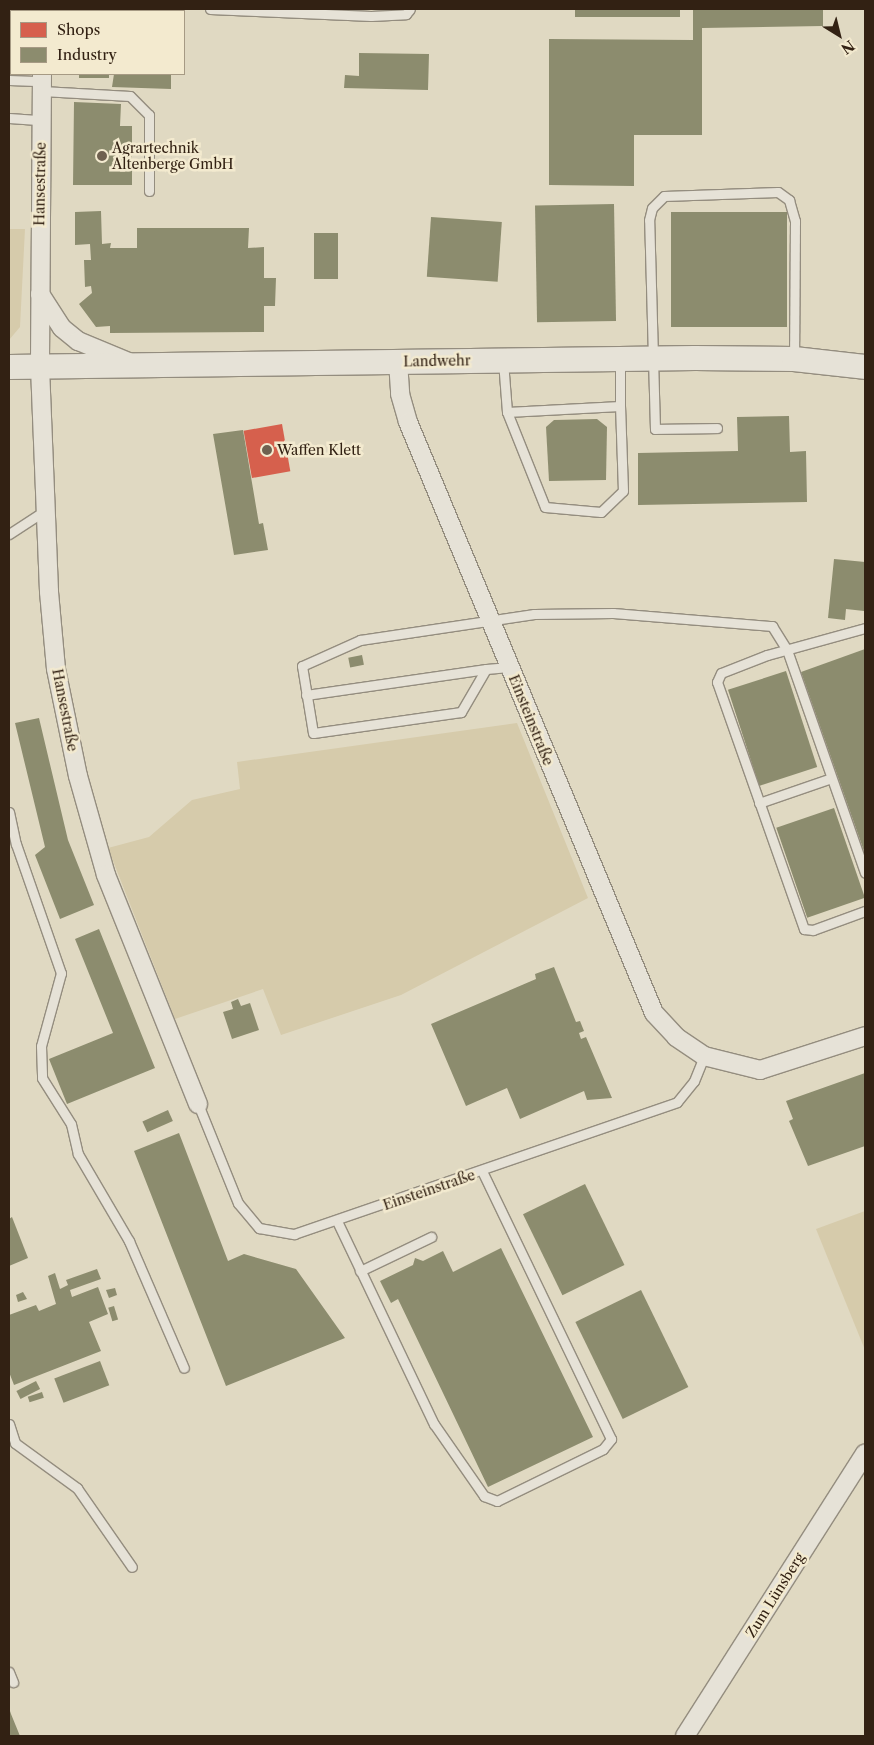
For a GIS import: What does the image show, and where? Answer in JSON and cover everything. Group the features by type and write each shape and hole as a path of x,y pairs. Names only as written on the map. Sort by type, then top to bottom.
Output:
{"main road":[{"name":"Landwehr","path":"9,367 620,358 794,360 865,366"}],"street":[{"name":"Hansestraße","path":"42,82 39,294 40,366 46,510 56,669 78,776 106,875 198,1104"},
{"path":"39,294 62,328 78,341 137,365"},
{"name":"Einsteinstraße","path":"398,362 400,394 408,422 650,1006 676,1037 704,1056 760,1070 865,1036"},
{"name":"Zum Lünsberg","path":"685,1736 865,1453"}],"lane":[{"path":"210,9 371,16 406,14 410,9"},
{"path":"9,80 42,82 130,96 149,115 149,192"},
{"path":"9,118 41,120"},
{"path":"718,428 655,429 650,358 649,232 652,208 664,196 778,192 789,200 794,212 794,360"},
{"path":"503,360 507,412 545,507 601,512 623,491 620,358"},
{"path":"507,412 620,406"},
{"path":"9,534 46,510"},
{"path":"486,669 461,712 313,733 302,666 360,640 489,619 534,614 613,613 690,621 762,623 778,632 787,650 865,873"},
{"path":"865,628 787,650 721,673 717,677 804,929 813,930 865,911"},
{"path":"306,695 509,667"},
{"path":"759,803 831,778"},
{"path":"9,812 16,844 61,973 41,1046 42,1078 71,1124 78,1154 129,1241 184,1368"},
{"name":"Einsteinstraße","path":"198,1104 238,1203 259,1228 294,1234 337,1221 677,1102 694,1080 704,1056"},
{"path":"337,1221 434,1424 488,1499 504,1499 607,1446 609,1436 482,1171"},
{"path":"360,1271 431,1237"},
{"path":"9,1424 15,1443 77,1488 132,1567"},
{"path":"9,1672 13,1682"}],"shaded area":[{"path":"9,229 25,229 20,327 9,340"},
{"path":"517,723 588,898 401,995 281,1035 263,989 175,1019 108,848 149,837 192,800 240,789 237,762"},
{"path":"865,1211 865,1350 816,1229"}],"building: Shops":[{"path":"282,424 290,471 252,478 244,431"}],"building: Industry":[{"path":"9,9 16,9 10,10 10,40"},
{"path":"92,9 124,9 108,10"},
{"path":"575,9 680,9 680,17 575,17"},
{"path":"693,9 823,9 823,26 702,28 702,135 634,135 634,186 549,185 549,39 693,40"},
{"path":"359,53 429,54 428,90 344,88 345,75 359,76"},
{"path":"79,75 109,75 109,78 79,78"},
{"path":"114,75 171,75 171,89 112,87"},
{"name":"Agrartechnik Altenberge GmbH","path":"74,102 121,104 120,126 132,126 132,185 73,185"},
{"path":"614,204 616,321 537,322 535,205"},
{"path":"101,211 102,244 111,243 110,248 137,248 137,228 249,228 248,248 264,247 264,278 276,278 275,306 264,306 264,332 110,333 110,326 96,327 79,304 92,293 91,286 85,287 84,260 91,260 90,244 75,245 75,212"},
{"path":"671,212 787,212 787,327 671,327"},
{"path":"431,217 502,222 498,282 427,277"},
{"path":"314,233 338,233 338,279 314,279"},
{"path":"789,416 790,452 806,451 807,502 638,505 638,453 738,451 737,417"},
{"path":"597,419 607,427 606,480 549,481 546,427 554,420"},
{"path":"243,430 259,524 263,523 268,550 234,555 213,434"},
{"path":"834,559 865,562 864,611 846,609 845,620 828,618"},
{"path":"865,649 865,854 801,672"},
{"path":"362,655 364,665 350,667 348,658"},
{"path":"786,671 817,767 759,786 728,690"},
{"path":"39,718 68,840 94,905 60,919 35,855 45,847 15,723"},
{"path":"834,808 865,898 807,918 776,828"},
{"path":"99,929 155,1068 67,1104 49,1059 113,1033 75,939"},
{"path":"554,967 576,1022 580,1021 584,1031 579,1033 581,1039 586,1037 612,1098 587,1100 584,1091 520,1119 507,1088 466,1106 431,1024 536,979 535,974"},
{"path":"238,999 241,1006 250,1003 259,1030 232,1039 223,1012 233,1009 231,1002"},
{"path":"865,1073 865,1146 808,1166 789,1121 793,1119 786,1101"},
{"path":"168,1110 173,1121 147,1132 142,1121"},
{"path":"179,1133 228,1261 244,1254 296,1269 345,1338 226,1386 134,1151"},
{"path":"585,1184 624,1265 562,1295 523,1214"},
{"path":"12,1217 28,1258 9,1266 9,1219"},
{"path":"501,1248 593,1437 488,1487 398,1299 391,1303 380,1281 413,1265 415,1258 423,1261 443,1251 453,1272"},
{"path":"97,1269 101,1279 70,1290 72,1297 98,1287 108,1314 89,1322 101,1351 14,1385 9,1372 9,1315 36,1305 39,1311 56,1304 48,1276 55,1273 60,1289 68,1285 66,1280"},
{"path":"115,1288 117,1295 109,1298 106,1290"},
{"path":"641,1290 688,1387 623,1419 575,1322"},
{"path":"23,1292 27,1299 18,1302 16,1295"},
{"path":"114,1306 118,1319 112,1321 108,1308"},
{"path":"100,1361 109,1385 64,1403 54,1379"},
{"path":"36,1381 40,1389 20,1399 16,1391"},
{"path":"42,1392 44,1398 30,1402 28,1397"},
{"path":"9,1708 11,1714 20,1736 9,1736"}],"place":[{"name":"Agrartechnik Altenberge GmbH","path":"102,156"},
{"name":"Waffen Klett","path":"267,450"}]}
